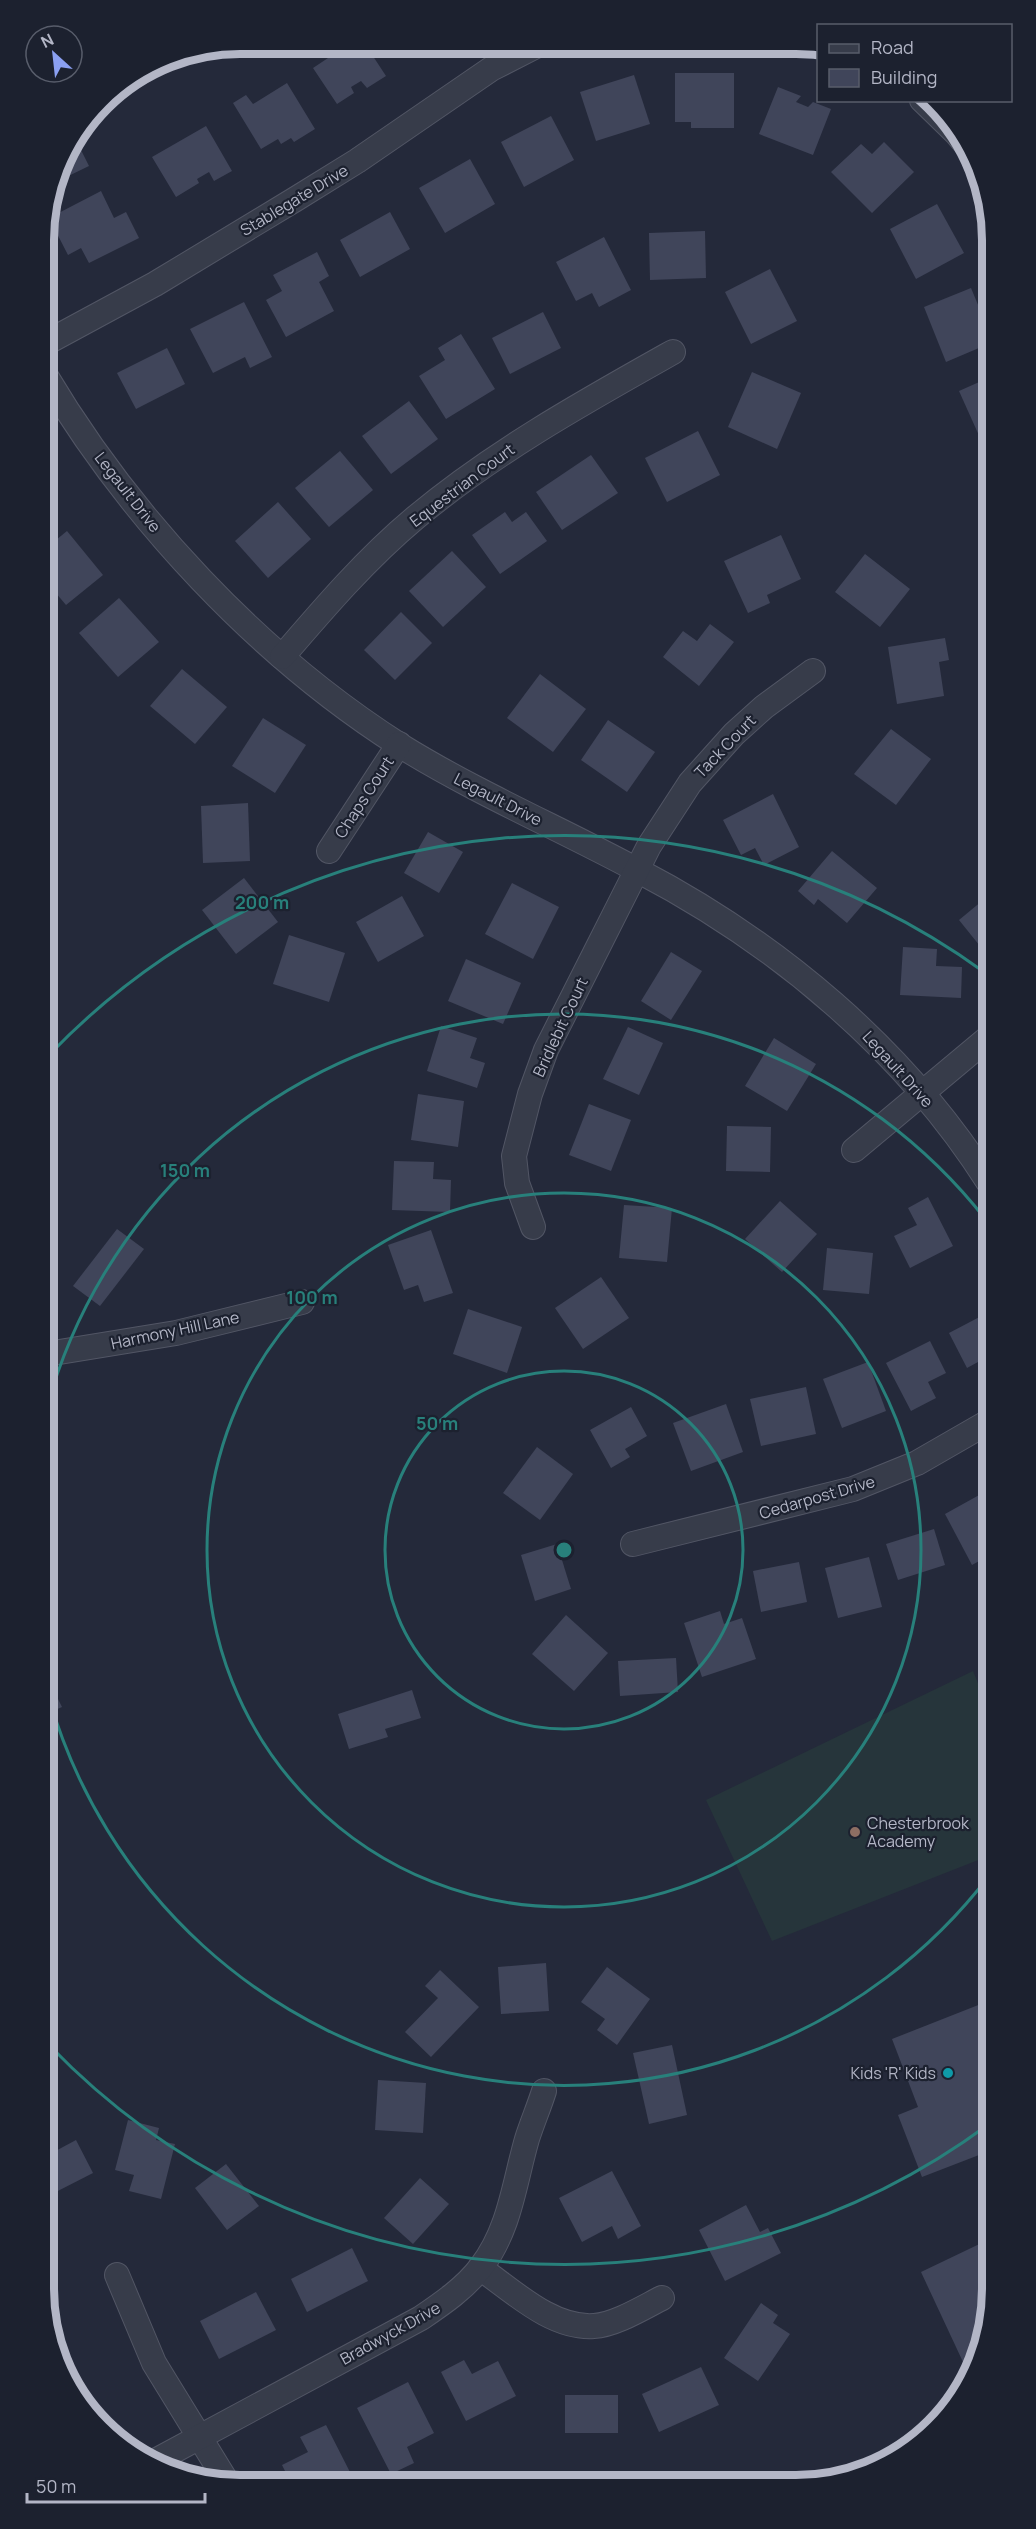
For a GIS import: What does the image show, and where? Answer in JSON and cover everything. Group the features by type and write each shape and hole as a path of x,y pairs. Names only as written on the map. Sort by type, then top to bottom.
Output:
{"street":[{"name":"Stablegate Drive","path":"54,339 155,284 294,200 357,161 491,69 520,54"},
{"name":"Equestrian Court","path":"282,657 351,579 416,518 475,472 539,430 673,352"},
{"name":"Legault Drive","path":"54,389 86,439 158,531 199,578 282,657 355,714 399,744 470,786 638,870 693,901 749,937 805,979 880,1047 922,1093 982,1174"},
{"name":"Tack Court","path":"638,870 649,846 690,783 711,757 764,707 813,671"},
{"name":"Chaps Court","path":"329,851 399,744"},
{"name":"Bridlebit Court","path":"533,1227 517,1183 514,1156 530,1094 546,1050 638,870"},
{"path":"854,1150 982,1043"},
{"name":"Harmony Hill Lane","path":"54,1353 176,1334 302,1302"},
{"name":"Cedarpost Drive","path":"633,1544 853,1489 917,1463 982,1426"},
{"name":"Bradwyck Drive","path":"161,2457 421,2318 450,2298 480,2268 501,2233 510,2211 527,2138 544,2091"},
{"path":"480,2268 541,2310 575,2325 596,2326 627,2316 662,2298"},
{"path":"117,2275 154,2363 197,2437 222,2474"}],"shaded area":[{"name":"Chesterbrook Academy","path":"973,1671 982,1693 982,1859 772,1941 706,1800"}],"building":[{"path":"334,54 372,54 386,76 367,88 361,81 351,87 354,93 337,104 313,68"},
{"path":"675,73 734,73 734,128 691,128 691,122 675,122"},
{"path":"634,75 650,124 596,141 580,92"},
{"path":"287,83 315,129 294,142 291,138 281,144 278,139 261,149 233,103 246,95 253,104"},
{"path":"778,87 801,96 796,102 808,107 813,102 831,109 813,155 759,134"},
{"path":"551,116 574,160 524,187 501,142"},
{"path":"206,126 232,171 214,181 209,172 197,179 199,183 176,197 152,157"},
{"path":"884,142 914,172 872,213 831,172 861,144 872,154"},
{"path":"79,147 89,166 65,178"},
{"path":"470,159 495,204 445,233 419,188"},
{"path":"101,191 114,218 126,212 139,238 89,263 81,248 68,255 54,228 56,214"},
{"path":"937,204 964,253 916,279 890,229"},
{"path":"390,212 410,249 360,277 340,240"},
{"path":"705,231 706,278 650,280 649,233"},
{"path":"604,237 631,290 599,307 592,293 576,301 556,262"},
{"path":"317,252 329,276 319,282 334,311 286,337 266,300 282,291 273,275"},
{"path":"770,269 797,321 751,344 725,292"},
{"path":"971,288 982,314 982,347 946,362 924,307"},
{"path":"244,302 272,357 250,368 245,357 213,373 190,329"},
{"path":"543,312 561,348 510,374 492,338"},
{"path":"461,334 495,389 446,419 419,376 445,360 438,348"},
{"path":"167,348 185,384 136,409 117,373"},
{"path":"752,372 801,393 777,449 728,427"},
{"path":"982,381 982,440 981,440 959,391"},
{"path":"409,401 438,439 391,474 362,436"},
{"path":"698,431 720,475 667,502 645,458"},
{"path":"340,451 373,490 329,527 295,488"},
{"path":"591,455 618,493 562,530 536,492"},
{"path":"278,502 311,539 268,578 235,541"},
{"path":"505,512 512,522 526,512 547,541 500,574 472,535"},
{"path":"67,531 103,575 66,605 54,591 54,542"},
{"path":"781,535 801,579 767,595 770,603 748,613 724,561"},
{"path":"452,551 486,587 443,627 409,591"},
{"path":"865,554 910,589 880,627 835,592"},
{"path":"119,598 159,642 118,677 79,633"},
{"path":"401,612 432,643 395,680 364,650"},
{"path":"710,624 734,642 699,686 663,657 683,631 697,641"},
{"path":"945,638 949,660 939,662 944,696 897,704 888,647"},
{"path":"182,669 227,707 195,744 150,706"},
{"path":"540,674 586,709 553,752 507,718"},
{"path":"263,718 306,745 275,793 232,766"},
{"path":"608,720 655,752 627,792 581,760"},
{"path":"891,729 931,759 896,805 854,774"},
{"path":"773,794 799,847 764,865 755,848 741,855 723,820"},
{"path":"248,803 250,861 203,863 201,806"},
{"path":"428,832 463,852 439,893 404,873"},
{"path":"832,851 877,888 847,923 818,899 814,905 798,891"},
{"path":"244,878 278,922 236,954 202,910"},
{"path":"512,883 559,907 533,959 485,934"},
{"path":"402,896 424,936 378,962 356,922"},
{"path":"982,901 982,949 959,920"},
{"path":"289,935 345,953 329,1002 273,984"},
{"path":"903,947 937,949 936,966 962,967 961,998 900,995"},
{"path":"671,952 702,971 671,1020 641,1001"},
{"path":"466,959 521,983 503,1024 448,1001"},
{"path":"441,1026 477,1038 470,1058 485,1063 477,1088 427,1071"},
{"path":"628,1027 663,1043 639,1095 603,1079"},
{"path":"774,1038 816,1064 787,1111 745,1086"},
{"path":"418,1094 464,1101 458,1147 411,1140"},
{"path":"589,1104 631,1120 611,1171 569,1155"},
{"path":"727,1126 771,1127 770,1172 726,1171"},
{"path":"394,1161 434,1162 433,1179 451,1180 450,1212 392,1210"},
{"path":"928,1197 953,1246 910,1268 894,1236 917,1225 908,1208"},
{"path":"780,1201 817,1234 782,1272 745,1239"},
{"path":"624,1205 672,1208 667,1262 619,1258"},
{"path":"117,1229 144,1249 100,1306 73,1286"},
{"path":"431,1230 453,1293 424,1302 418,1285 404,1290 388,1245"},
{"path":"827,1248 873,1253 869,1294 823,1290"},
{"path":"601,1277 629,1318 583,1349 555,1308"},
{"path":"468,1309 522,1327 507,1373 453,1354"},
{"path":"982,1316 982,1360 967,1368 949,1333"},
{"path":"930,1341 946,1373 928,1382 936,1398 911,1411 886,1363"},
{"path":"868,1362 886,1411 842,1428 823,1379"},
{"path":"806,1387 816,1434 761,1446 750,1399"},
{"path":"726,1404 743,1452 691,1471 673,1423"},
{"path":"631,1407 647,1436 625,1449 630,1457 611,1468 590,1430"},
{"path":"537,1447 573,1474 540,1520 503,1493"},
{"path":"982,1493 982,1559 972,1565 945,1514"},
{"path":"934,1529 945,1565 898,1580 886,1544"},
{"path":"557,1544 571,1589 535,1601 521,1555"},
{"path":"869,1557 882,1607 838,1618 825,1568"},
{"path":"799,1562 807,1602 761,1612 753,1571"},
{"path":"720,1611 724,1624 742,1618 756,1659 702,1677 684,1623"},
{"path":"566,1615 608,1653 574,1691 532,1654"},
{"path":"676,1658 678,1692 620,1696 618,1661"},
{"path":"412,1690 421,1718 385,1729 388,1737 349,1749 338,1714"},
{"path":"54,1691 62,1707 54,1711"},
{"path":"546,1963 549,2011 501,2014 498,1967"},
{"path":"607,1967 650,1999 617,2045 597,2030 605,2019 581,2002"},
{"path":"440,1970 479,2007 431,2057 405,2032 438,1998 425,1986"},
{"name":"Kids 'R' Kids","path":"982,2004 982,2154 922,2177 898,2115 918,2107 892,2039"},
{"path":"672,2045 687,2115 649,2124 633,2053"},
{"path":"378,2080 426,2083 423,2133 375,2130"},
{"path":"128,2120 159,2128 156,2140 175,2144 161,2199 129,2191 134,2175 115,2170"},
{"path":"76,2140 93,2173 54,2193 54,2152"},
{"path":"226,2164 259,2206 227,2230 195,2188"},
{"path":"612,2171 641,2226 618,2239 612,2226 582,2242 559,2198"},
{"path":"420,2178 449,2204 413,2244 384,2218"},
{"path":"746,2205 760,2232 768,2228 781,2253 725,2281 699,2230"},
{"path":"982,2243 982,2302 976,2337 965,2366 921,2272"},
{"path":"352,2248 368,2281 307,2312 291,2279"},
{"path":"256,2292 276,2330 219,2359 200,2321"},
{"path":"761,2303 778,2315 773,2323 790,2334 758,2381 724,2358"},
{"path":"464,2360 472,2374 498,2361 516,2396 466,2421 441,2372"},
{"path":"701,2367 719,2405 659,2432 642,2394"},
{"path":"408,2382 434,2433 407,2447 414,2463 391,2474 357,2408"},
{"path":"565,2395 618,2395 618,2433 565,2433"},
{"path":"326,2425 351,2475 287,2475 282,2465 308,2452 300,2437"}],"place":[{"name":"Chesterbrook Academy","path":"855,1832"},
{"name":"Kids 'R' Kids","path":"948,2073"}]}
